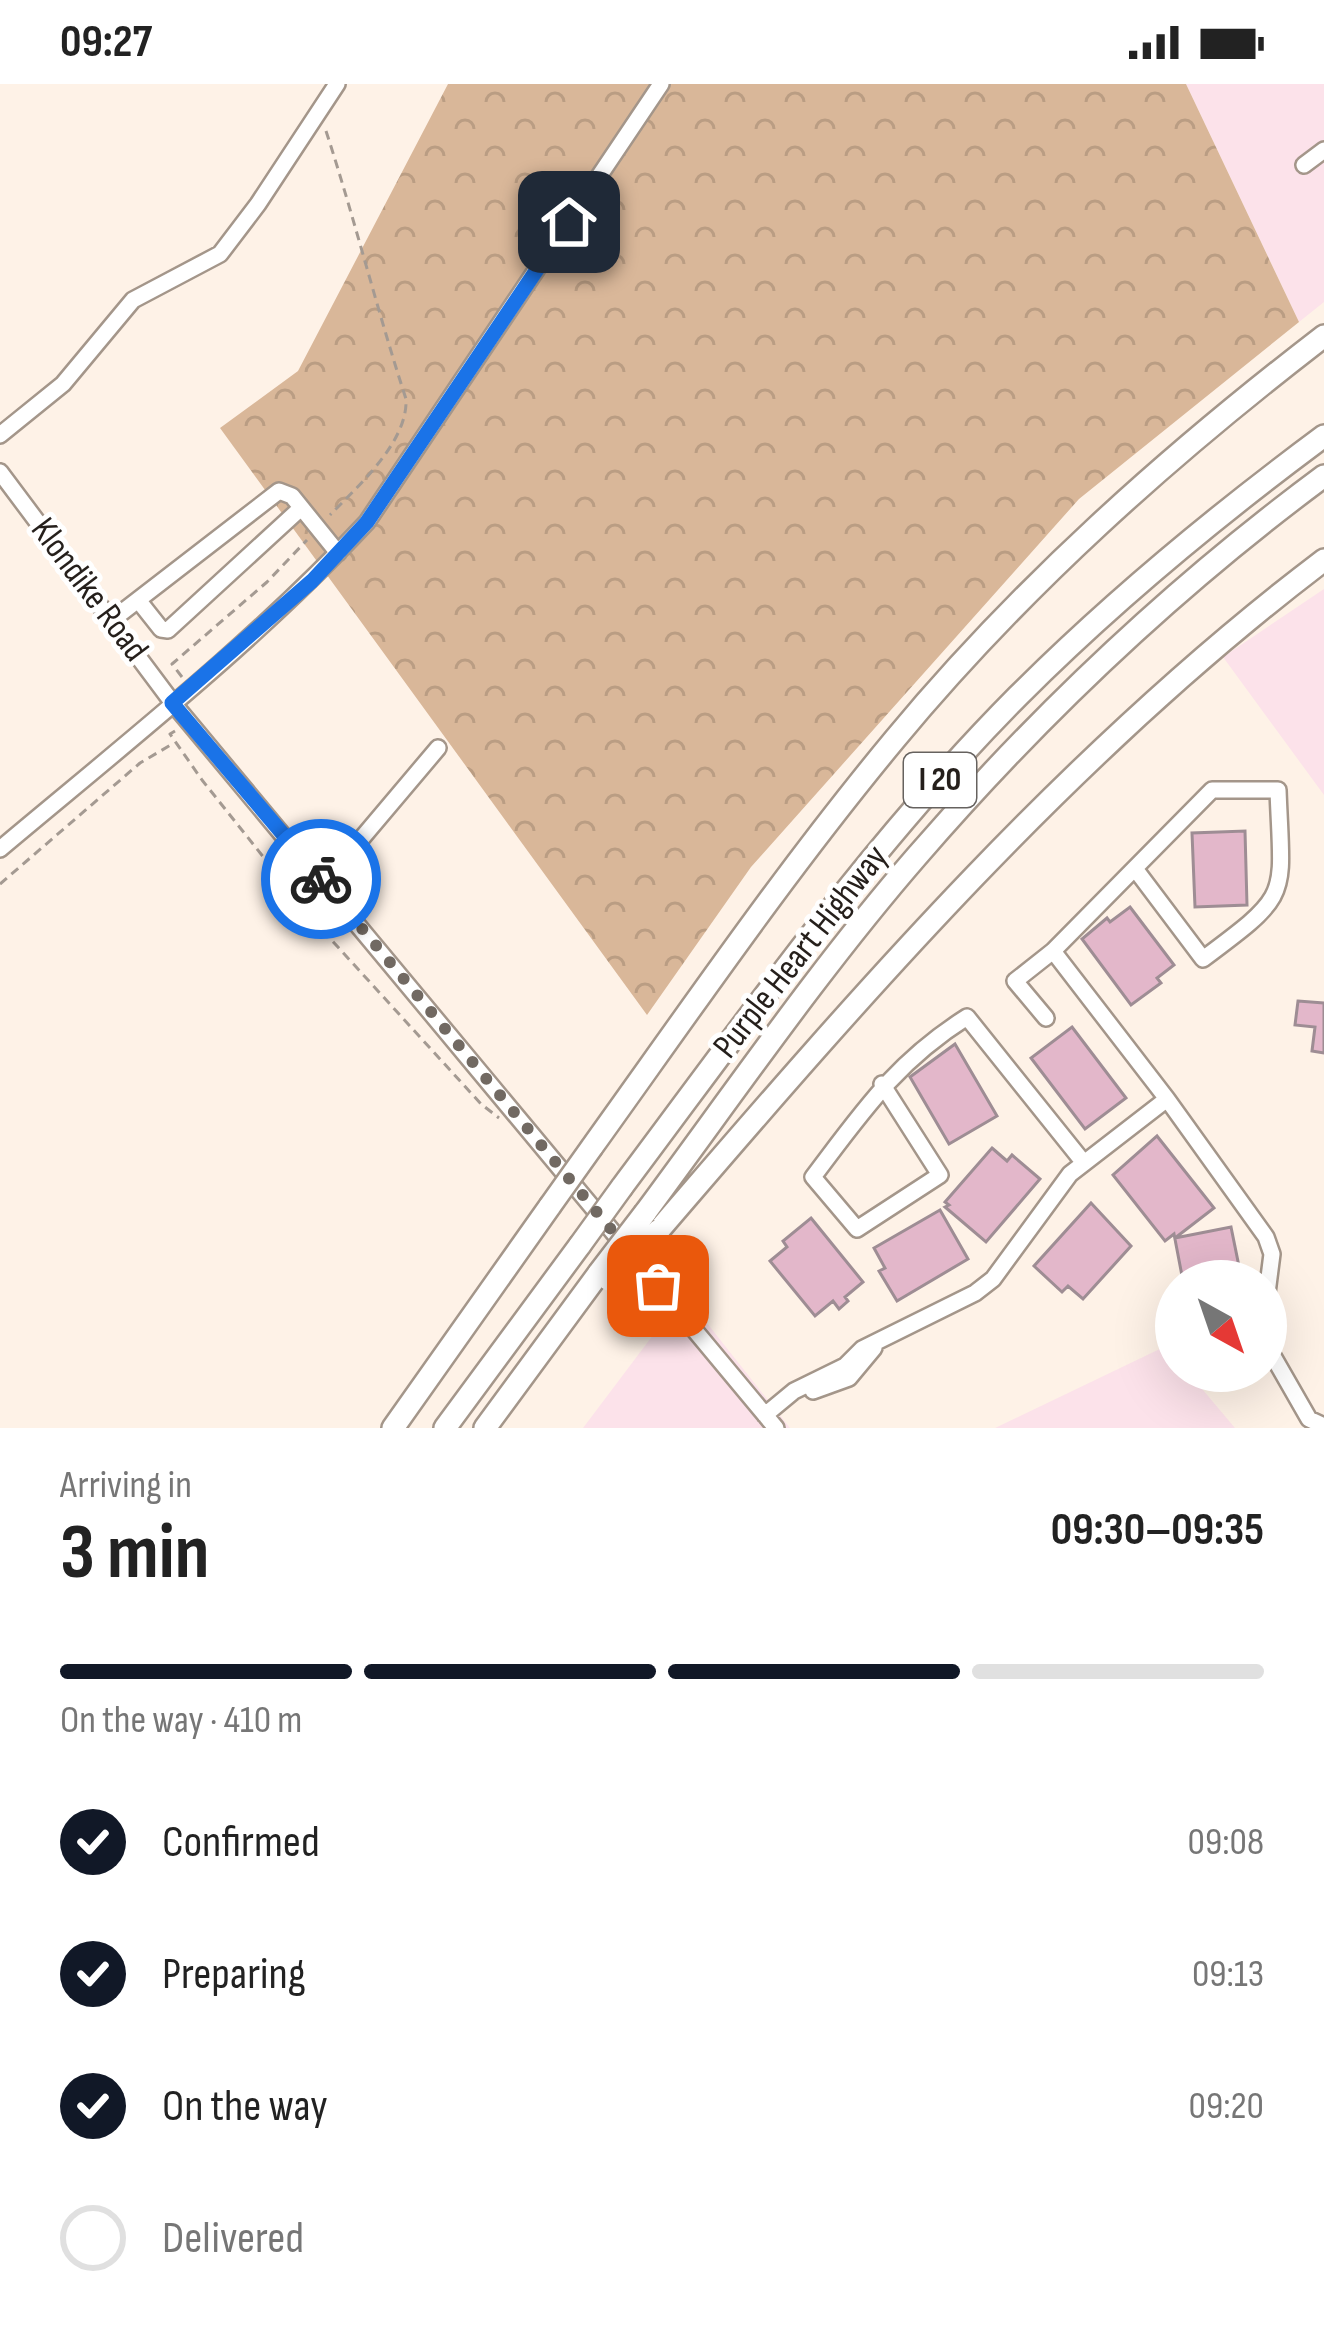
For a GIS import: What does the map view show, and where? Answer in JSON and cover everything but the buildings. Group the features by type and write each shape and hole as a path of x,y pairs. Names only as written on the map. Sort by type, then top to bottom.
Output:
{"highway":[{"path":"393,1428 790,870 897,736 1093,529 1168,460 1324,336"},
{"name":"Purple Heart Highway","path":"445,1428 807,940 955,764 1017,698 1151,572 1324,436"},
{"name":"Purple Heart Highway","path":"484,1428 569,1314 652,1221 854,933 980,785 1101,661 1324,476"},
{"path":"652,1221 989,861 1190,670 1324,560"}],"street":[{"path":"0,435 63,384 133,300 220,254 337,84"},
{"path":"0,849 251,636 367,522 661,84"},
{"path":"1304,165 1324,150"},
{"name":"Klondike Road","path":"0,472 172,703 771,1423"},
{"path":"112,620 279,491 292,496 338,553"},
{"path":"138,600 161,629 168,630 301,508"},
{"path":"324,883 438,748"},
{"path":"1046,1018 1015,981 1136,871 1212,790 1278,790 1281,883 1274,900 1264,914 1203,959 1136,871"},
{"path":"1053,951 1266,1237 1271,1260"},
{"path":"882,1084 940,1174 857,1229 814,1177 882,1084 928,1042 967,1017 1084,1163"},
{"path":"771,1423 794,1390 845,1366 862,1349 975,1293 993,1279 1070,1174 1167,1099"},
{"path":"1287,1381 1309,1419 1324,1426"}],"path":[{"path":"172,664 267,582 318,528 394,440 407,415 355,220 319,111"},
{"path":"170,734 316,922 481,1104 503,1122"},
{"path":"0,884 140,763 175,742"}],"shaded area":[{"path":"1186,84 1324,84 1324,302 1299,322"},
{"path":"1324,589 1324,795 1223,657"},
{"path":"684,1294 790,1428 583,1428"},
{"path":"1155,1351 1155,1392 1205,1392 1235,1428 995,1428"}],"green space":[{"path":"448,84 1186,84 1299,322 1079,499 751,867 647,1015 220,428 298,371"}],"way so far":[{"path":"321,879 658,1286"}],"route":[{"path":"321,879 172,703 312,581 367,522 569,222"}]}
